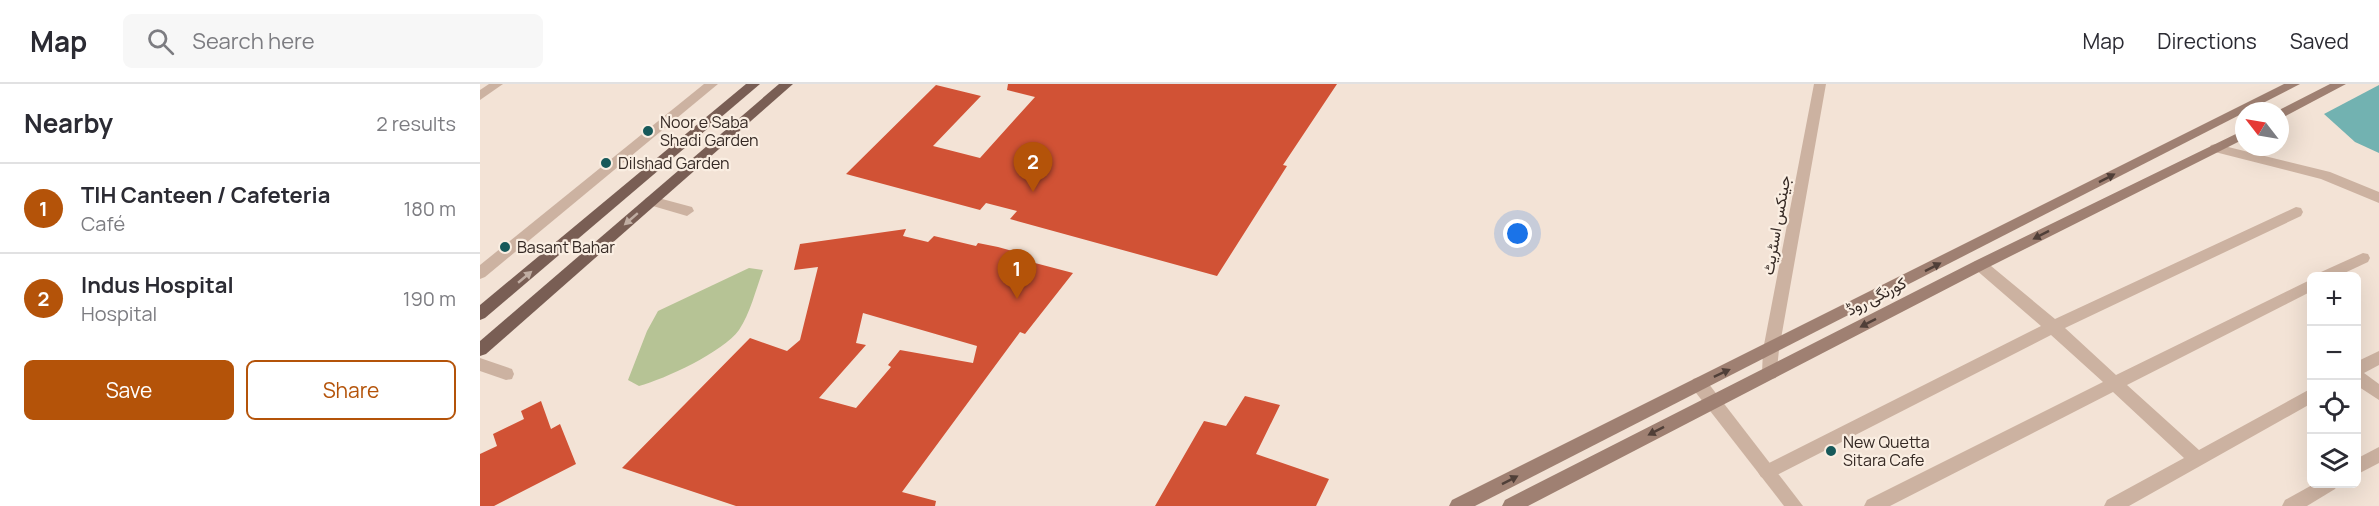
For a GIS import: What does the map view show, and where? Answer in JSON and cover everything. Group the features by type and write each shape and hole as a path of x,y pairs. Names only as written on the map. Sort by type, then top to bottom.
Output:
{"main road":[{"path":"480,314 754,84"},
{"path":"480,350 786,84"},
{"name":"کورنگی روڈ","path":"1458,506 2294,84"},
{"path":"2289,110 2340,84"},
{"name":"کورنگی روڈ","path":"1511,506 2235,138"},
{"path":"2172,145 2192,160"}],"street":[{"path":"481,95 497,84"},
{"path":"480,273 712,84"},
{"name":"جینکس اسٹریٹ","path":"1770,373 1771,350 1820,84"},
{"path":"2216,148 2325,175 2379,198"},
{"path":"651,201 687,211"},
{"path":"1767,472 2053,327 2296,212"},
{"path":"2334,272 2363,258"},
{"path":"1980,266 2053,327 2197,459"},
{"path":"1873,506 2114,382 2307,286"},
{"path":"2361,367 2379,357"},
{"path":"480,364 506,374"},
{"path":"2361,380 2379,393"},
{"path":"1699,384 1711,403 1794,506"},
{"path":"2113,506 2307,398"},
{"path":"2361,465 2379,454"},
{"path":"2291,506 2321,488"}],"green space":[{"path":"749,268 763,270 746,317 739,330 731,338 707,356 663,377 639,386 628,380 647,331 658,311"}],"water":[{"path":"2379,85 2379,153 2355,142 2324,114"}],"building":[{"path":"1008,84 1337,84 1283,165 1287,166 1217,276 1010,219 1017,211 986,203 980,210 846,174 936,85 981,96 933,146 980,158 1035,97 1007,90"},
{"path":"906,229 903,236 928,242 934,236 976,246 978,243 998,247 1016,252 1012,257 1073,273 1025,334 1020,332 902,492 936,501 935,506 736,506 622,468 750,338 787,351 800,340 818,267 794,270 800,244","holes":["863,313 977,346 973,363 900,350 888,365 891,367 856,408 819,398 866,345 856,343"]},
{"path":"1245,396 1280,405 1256,454 1329,479 1316,506 1155,506 1204,421 1226,426"},
{"path":"541,401 551,429 560,424 576,464 494,506 480,506 480,454 497,446 493,434 524,419 521,411"}],"place":[{"name":"Noor e Saba Shadi Garden","path":"648,131"},
{"name":"Dilshad Garden","path":"606,163"},
{"name":"Indus Hospital","path":"1033,192"},
{"name":"Basant Bahar","path":"505,247"},
{"name":"TIH Canteen / Cafeteria","path":"1017,299"},
{"name":"New Quetta Sitara Cafe","path":"1831,451"}]}
